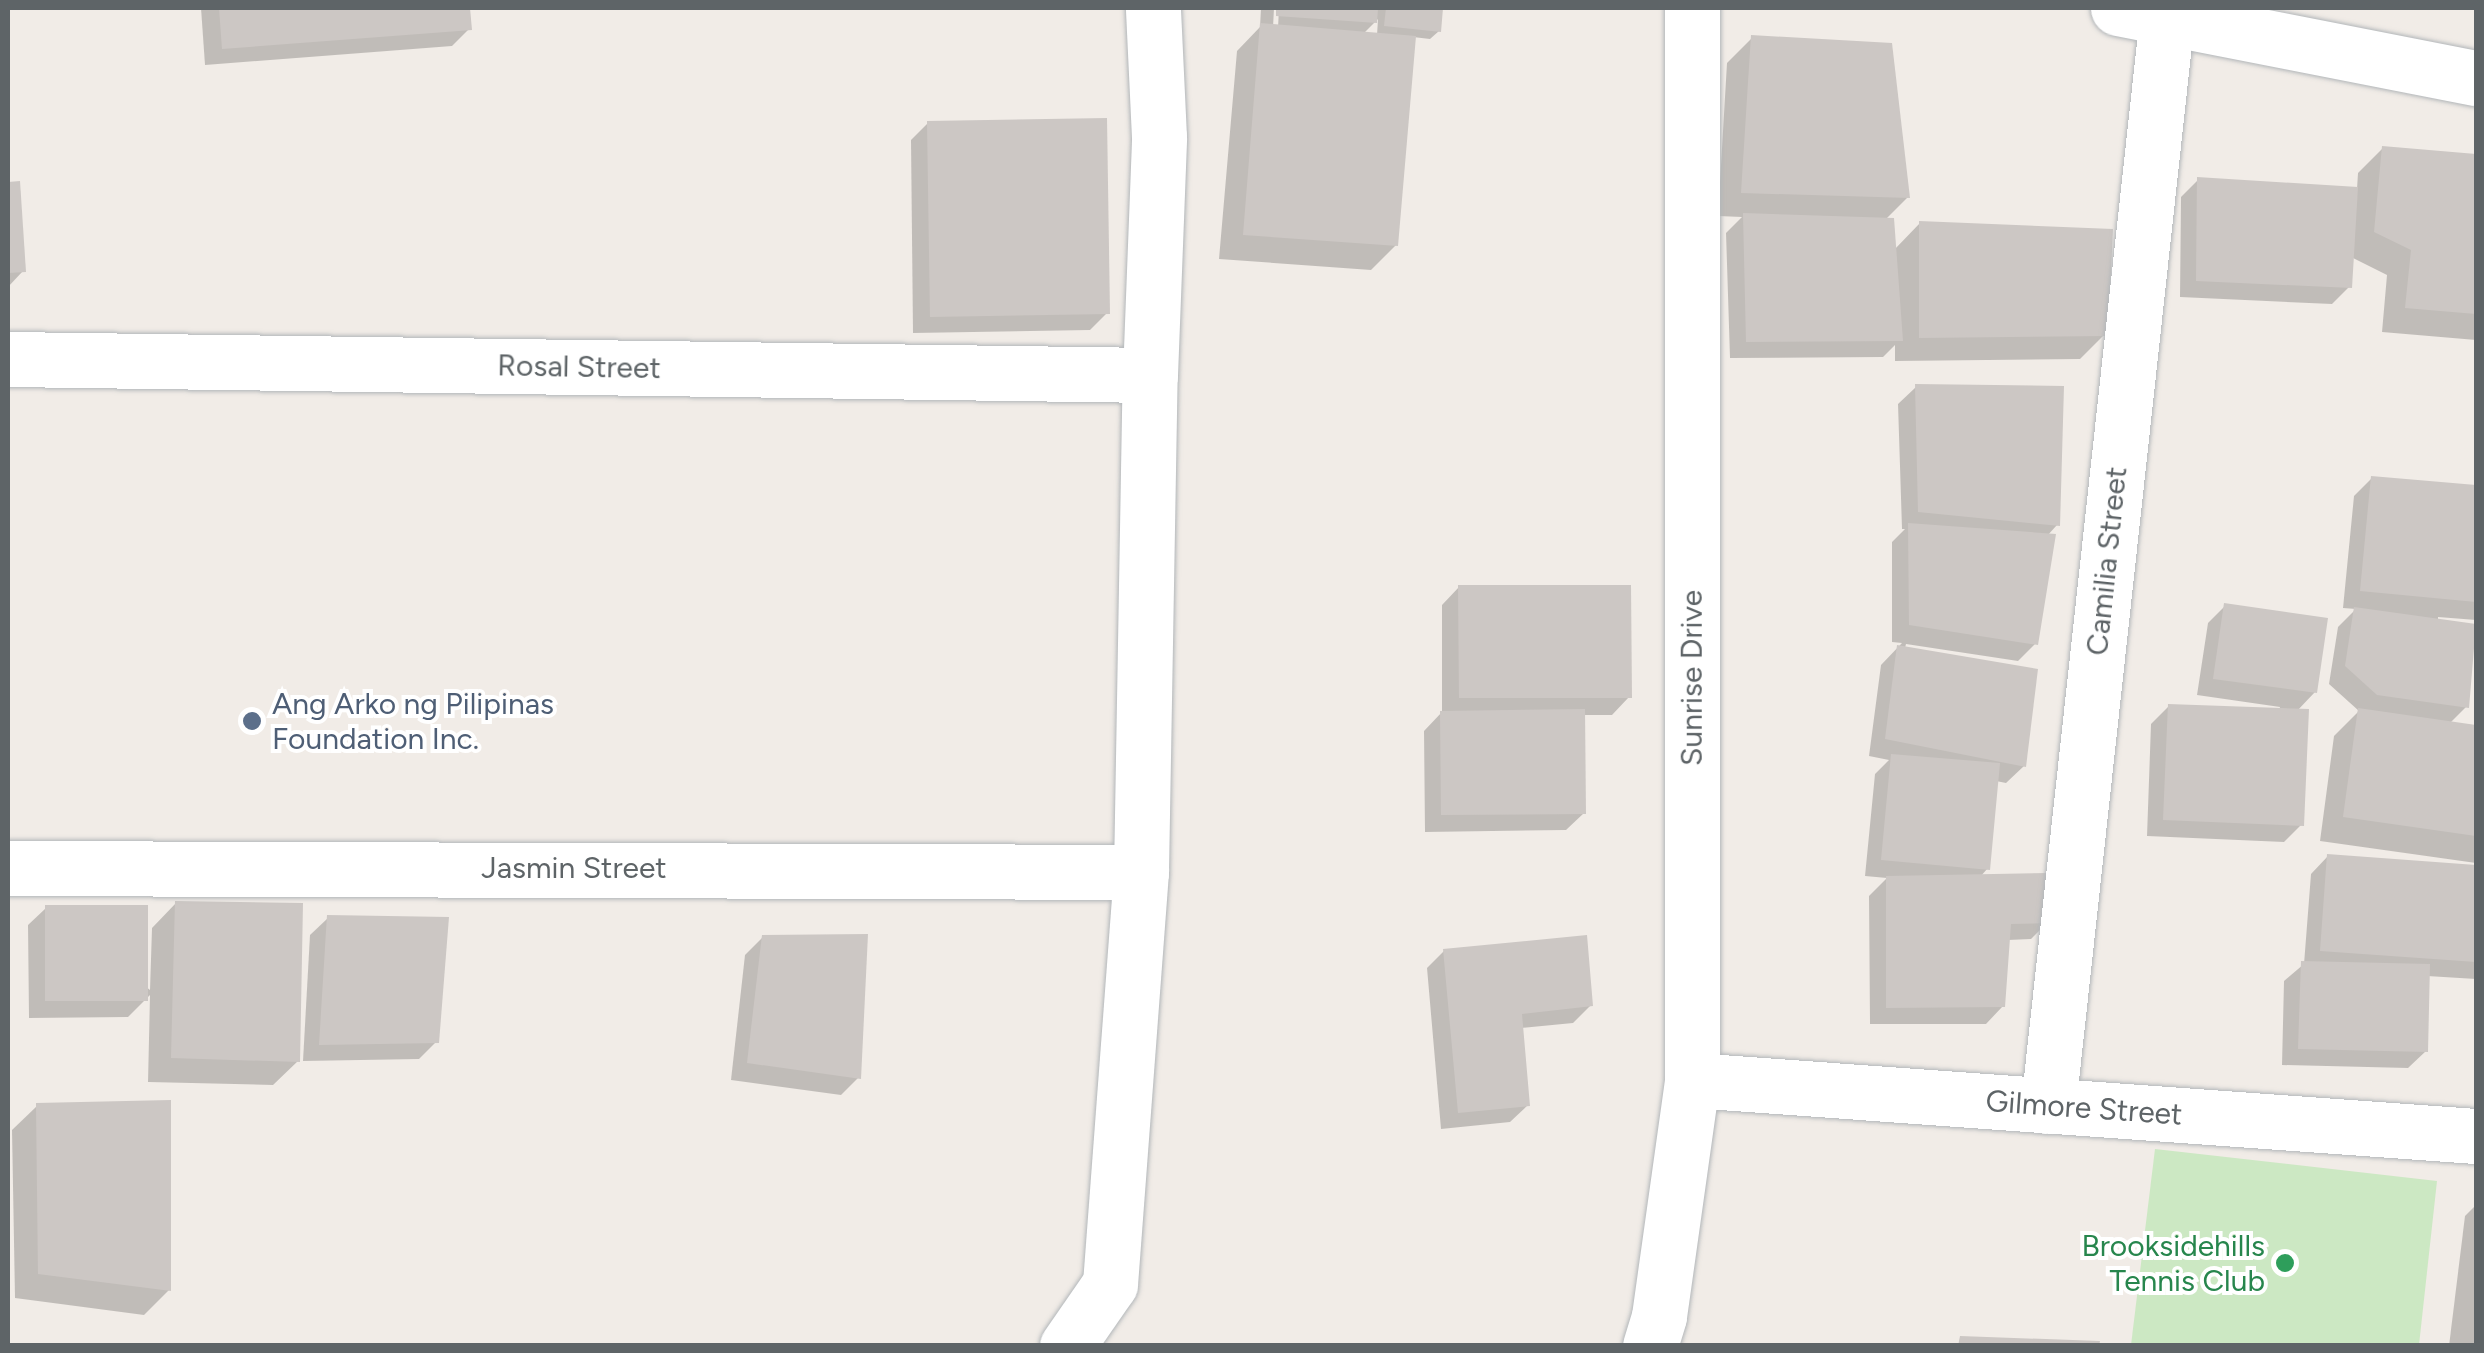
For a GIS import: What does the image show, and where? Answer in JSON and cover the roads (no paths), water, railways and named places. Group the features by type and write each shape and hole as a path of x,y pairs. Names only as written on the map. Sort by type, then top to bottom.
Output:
{"street":[{"path":"1067,1346 1110,1284 1142,872 1150,375 1159,138 1153,8"},
{"name":"Sunrise Drive","path":"1650,1346 1659,1316 1692,1080 1692,8"},
{"path":"2142,12 2476,78"},
{"name":"Camilia Street","path":"2048,1106 2142,12"},
{"name":"Rosal Street","path":"8,359 1150,375"},
{"name":"Jasmin Street","path":"8,868 1142,872"},
{"name":"Gilmore Street","path":"1692,1080 2476,1136"}],"place":[{"name":"Ang Arko ng Pilipinas Foundation Inc.","path":"252,721"},
{"name":"Brooksidehills Tennis Club","path":"2285,1263"}]}
